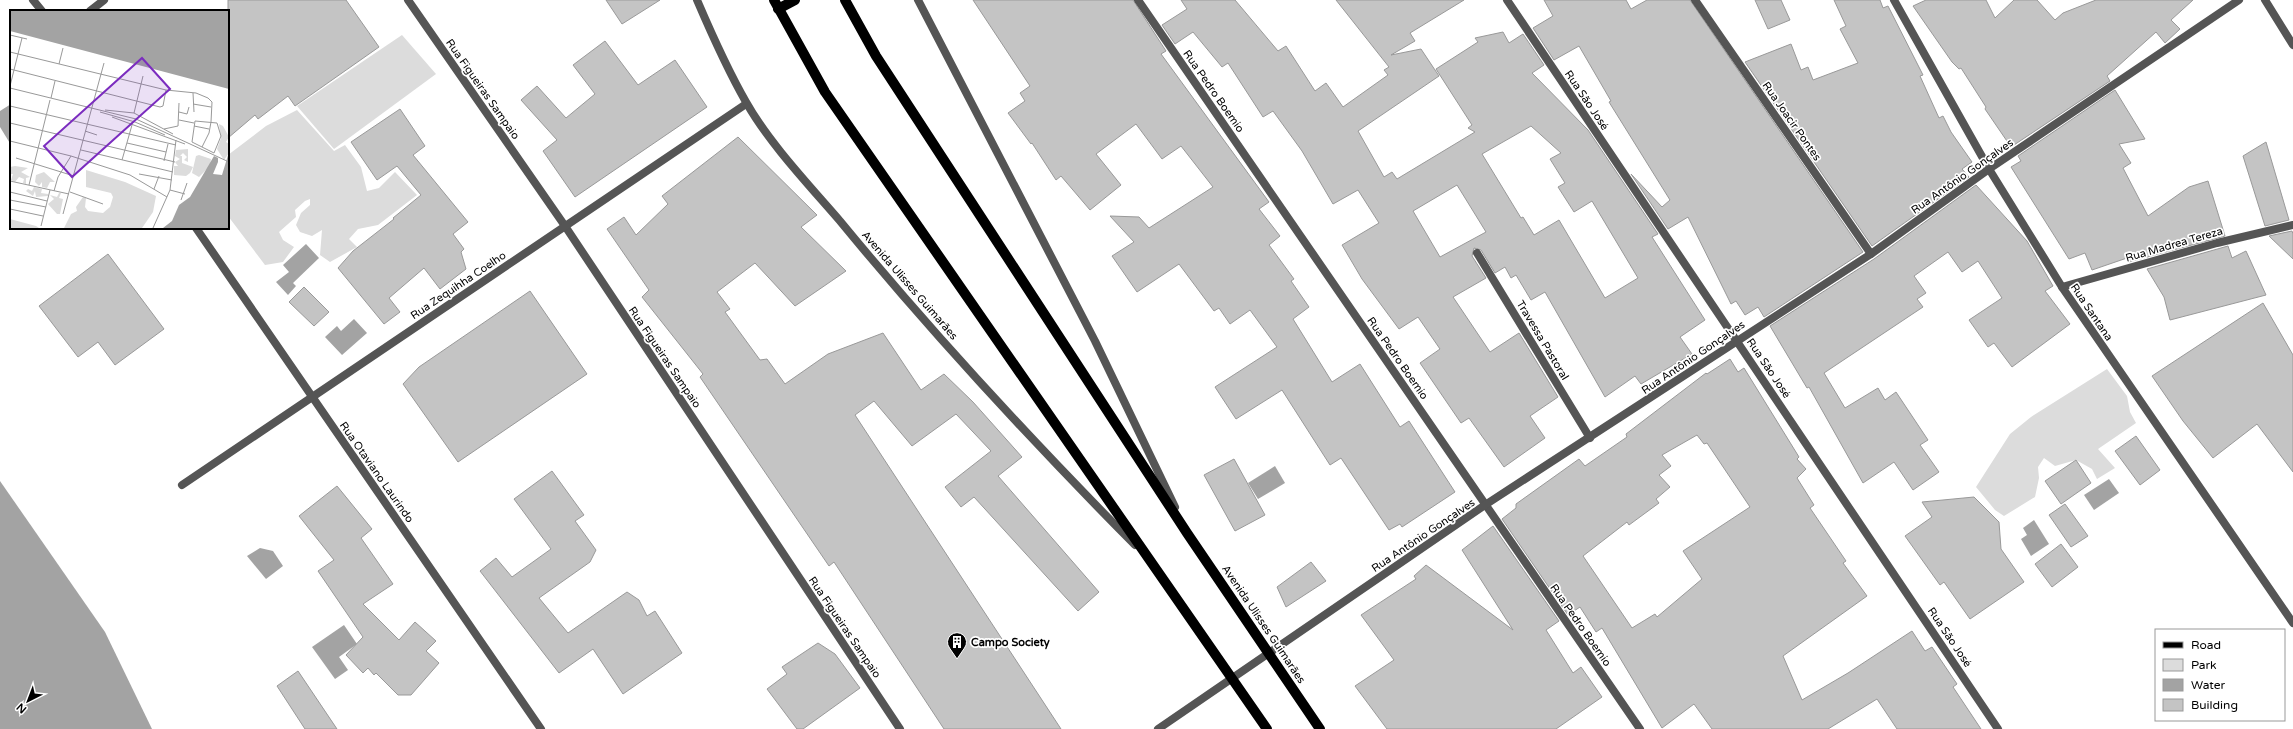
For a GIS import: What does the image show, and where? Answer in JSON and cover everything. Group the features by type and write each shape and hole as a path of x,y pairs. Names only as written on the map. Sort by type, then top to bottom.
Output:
{"main road":[{"path":"776,5 795,0"},
{"name":"Avenida Ulisses Guimarães","path":"845,0 876,56 1187,533 1320,729"},
{"name":"Avenida Ulisses Guimarães","path":"776,5 825,92 1268,729"}],"street":[{"path":"33,0 41,10"},
{"path":"91,10 104,0"},
{"name":"Rua Figueiras Sampaio","path":"408,0 565,226 900,729"},
{"name":"Avenida Ulisses Guimarães","path":"697,0 720,52 746,104 767,133 902,298 1038,447 1146,555"},
{"name":"Avenida Ulisses Guimarães","path":"918,0 1095,342 1187,533"},
{"name":"Rua Pedro Boemio","path":"1138,0 1640,729"},
{"name":"Rua São José","path":"1507,0 1998,729"},
{"name":"Rua Joacir Pontes","path":"1695,0 1871,254"},
{"name":"Rua Santana","path":"1894,0 1989,169 2062,287 2293,623"},
{"name":"Rua Antônio Gonçalves","path":"1158,729 1486,505 1871,254 1989,169 2239,0"},
{"path":"2266,0 2293,45"},
{"name":"Rua Zequihha Coelho","path":"182,485 746,104"},
{"name":"Rua Madrea Tereza","path":"2062,287 2209,246 2293,225"},
{"name":"Rua Otaviano Laurindo","path":"197,229 541,729"},
{"name":"Travessa Pastoral","path":"1477,253 1590,438"}],"green space":[{"path":"402,35 436,74 334,149 297,106"},
{"path":"297,110 334,151 345,145 361,167 367,191 379,188 395,172 417,195 378,225 358,229 349,239 357,247 330,262 320,255 322,230 312,236 300,232 296,225 301,213 310,205 310,199 305,201 295,210 296,217 279,232 283,240 294,247 283,262 265,265 229,217 229,154 266,126"},
{"path":"2107,369 2127,396 2130,412 2136,423 2098,449 2115,468 2097,479 2092,469 2076,460 2055,466 2044,458 2038,467 2039,478 2035,497 2004,516 1995,510 1976,487 2010,434 2031,417"}],"water":[{"path":"10,105 10,143 0,127 0,111"},
{"path":"306,244 319,258 293,283 296,286 288,295 276,282 289,272 283,265"},
{"path":"354,319 367,333 342,355 325,337 337,326 341,331"},
{"path":"1275,466 1285,483 1258,499 1248,483"},
{"path":"2109,479 2119,493 2094,510 2084,495"},
{"path":"0,481 105,632 152,729 0,729"},
{"path":"2034,520 2049,544 2031,556 2021,539 2027,535 2023,528"},
{"path":"260,548 273,551 283,566 266,579 247,556"},
{"path":"344,625 357,644 339,657 348,670 335,679 312,647"}],"building":[{"path":"228,0 346,0 379,47 295,106 288,96 258,119 255,115 229,137"},
{"path":"606,0 660,0 622,24"},
{"path":"973,0 1133,0 1166,51 1161,54 1269,202 1259,209 1280,236 1269,245 1294,279 1291,281 1309,307 1293,319 1332,382 1360,364 1400,427 1409,421 1455,492 1402,527 1400,524 1389,530 1341,458 1330,465 1282,390 1236,419 1215,387 1277,347 1250,310 1230,324 1219,308 1214,311 1179,264 1137,292 1112,256 1134,242 1110,216 1139,217 1149,228 1213,187 1181,146 1162,159 1136,124 1096,154 1121,185 1090,210 1061,176 1056,180 1032,143 1031,144 1008,113 1025,101 1020,93 1030,86"},
{"path":"1181,0 1235,0 1278,51 1286,46 1315,91 1326,83 1343,107 1388,75 1384,70 1389,67 1336,0 1464,0 1410,33 1415,41 1391,55 1421,49 1439,76 1358,131 1384,177 1392,172 1397,179 1475,132 1468,128 1472,125 1436,69 1478,42 1475,38 1503,32 1509,43 1523,34 1544,65 1532,73 1588,130 1658,234 1652,237 1705,320 1680,337 1692,354 1641,384 1635,376 1605,397 1545,292 1531,300 1516,275 1511,278 1505,267 1495,273 1481,250 1474,248 1472,256 1486,278 1453,297 1490,352 1519,333 1558,397 1530,416 1545,438 1504,467 1469,418 1461,423 1420,363 1440,349 1418,317 1399,329 1362,279 1342,245 1379,223 1358,190 1333,204 1302,151 1273,111 1263,117 1228,63 1222,67 1193,32 1175,44 1162,25 1187,9","holes":["1531,126 1561,153 1550,159 1565,183 1558,187 1574,212 1592,201 1638,278 1605,298 1559,220 1534,235 1523,217 1521,218 1482,154","1457,185 1486,232 1440,257 1413,211"]},
{"path":"1544,0 1626,0 1631,9 1647,0 1690,0 1863,252 1764,317 1758,307 1745,315 1736,301 1731,304 1688,217 1668,229 1631,174 1662,207 1670,200 1609,102 1611,101 1579,46 1554,60 1533,28 1553,16"},
{"path":"1755,0 1781,0 1790,20 1768,29"},
{"path":"1834,0 1880,0 1883,8 1888,6 1923,75 1920,76 1939,118 1943,116 1951,132 1972,162 1962,169 1969,177 1872,246 1745,62 1791,44 1801,70 1808,67 1813,80 1858,63 1840,29 1846,26"},
{"path":"1926,0 1986,0 1995,18 2014,0 2037,0 2055,20 2063,13 2096,0 2193,0 2171,20 2180,29 2165,43 2156,32 2107,76 2110,81 2011,147 1985,109 1986,107 1961,68 1959,69 1952,62 1913,6"},
{"path":"605,41 638,85 675,60 707,107 575,197 543,151 557,140 521,100 537,86 566,118 595,94 573,65"},
{"path":"2115,90 2145,139 2119,144 2131,163 2123,168 2148,216 2189,187 2208,181 2225,236 2129,262 2127,258 2092,270 2085,253 2069,259 2011,167 2021,161 2018,156"},
{"path":"400,109 425,146 413,155 468,222 453,234 464,249 461,252 466,269 440,289 424,268 389,298 400,312 384,324 338,268 353,251 394,219 393,218 421,195 397,166 377,180 351,142"},
{"path":"738,137 817,215 801,227 846,271 795,306 755,263 717,292 730,309 725,312 760,360 767,359 785,384 828,354 883,333 921,390 944,374 973,402 1022,457 998,476 1099,592 1078,611 974,497 961,507 945,487 991,451 956,414 912,446 874,401 855,415 1061,729 944,729 834,562 829,566 700,377 703,374 642,297 649,290 607,229 624,217 636,235 668,204 662,196"},
{"path":"2266,142 2289,220 2265,226 2243,156"},
{"path":"1976,185 2027,241 2053,286 2045,291 2070,324 2012,367 1994,343 1988,347 1969,320 2002,298 1978,261 1962,272 1948,252 1914,276 1926,293 1917,299 1923,307 1824,373 1845,408 1878,388 1885,400 1896,392 1928,440 1920,445 1939,472 1913,490 1894,462 1863,483 1809,387 1807,388 1770,326 1874,259"},
{"path":"2292,231 2293,234 2293,259 2269,236"},
{"path":"2228,246 2232,258 2246,251 2266,295 2170,320 2164,297 2147,269"},
{"path":"108,254 164,329 115,365 98,342 78,357 39,306"},
{"path":"304,287 329,312 314,326 289,302"},
{"path":"530,291 587,374 458,462 403,384 419,367"},
{"path":"2263,303 2293,355 2293,472 2257,424 2213,458 2183,421 2152,376"},
{"path":"1730,359 1738,372 1744,368 1799,457 1797,459 1806,469 1797,478 1814,505 1810,508 1846,561 1843,563 1867,596 1783,656 1802,700 1848,673 1912,631 1925,651 1932,647 1957,684 1953,687 1981,729 1897,729 1877,699 1828,729 1712,729 1694,704 1662,728 1602,628 1596,632 1580,607 1568,615 1502,519 1516,508 1516,504 1579,459 1585,466 1627,437 1626,434 1706,373 1707,374","holes":["1697,435 1704,444 1707,443 1750,507 1683,551 1702,579 1657,617 1655,614 1632,628 1583,556 1627,522 1629,525 1659,503 1656,499 1670,487 1659,475 1671,466 1662,455"]},
{"path":"2136,436 2160,470 2140,485 2115,451"},
{"path":"1234,459 1265,515 1235,531 1204,475"},
{"path":"2076,460 2091,483 2061,504 2045,481"},
{"path":"552,471 584,515 575,521 596,550 590,562 539,598 568,633 627,592 639,600 647,616 655,611 682,653 623,694 593,649 559,673 480,571 496,558 512,577 551,549 514,499"},
{"path":"337,486 372,529 361,538 393,584 363,604 399,640 415,622 436,641 426,651 439,663 411,695 398,695 376,673 374,675 368,668 363,673 346,655 363,637 318,571 334,560 299,516"},
{"path":"1974,497 1999,522 2001,549 2024,582 1970,619 1944,582 1940,585 1905,536 1932,517 1922,502"},
{"path":"2065,504 2088,536 2071,547 2049,515"},
{"path":"1493,526 1559,621 1546,630 1573,673 1581,667 1602,697 1556,729 1387,729 1355,686 1394,660 1361,615 1416,579 1414,576 1426,565 1513,630 1462,550"},
{"path":"2061,544 2078,567 2052,587 2035,564"},
{"path":"1311,562 1326,581 1286,607 1277,587"},
{"path":"818,643 835,654 860,688 803,729 797,729 767,689 787,674 782,667"},
{"path":"298,671 337,729 305,729 277,686"}],"place":[{"name":"Campo Society","path":"957,659"}]}
